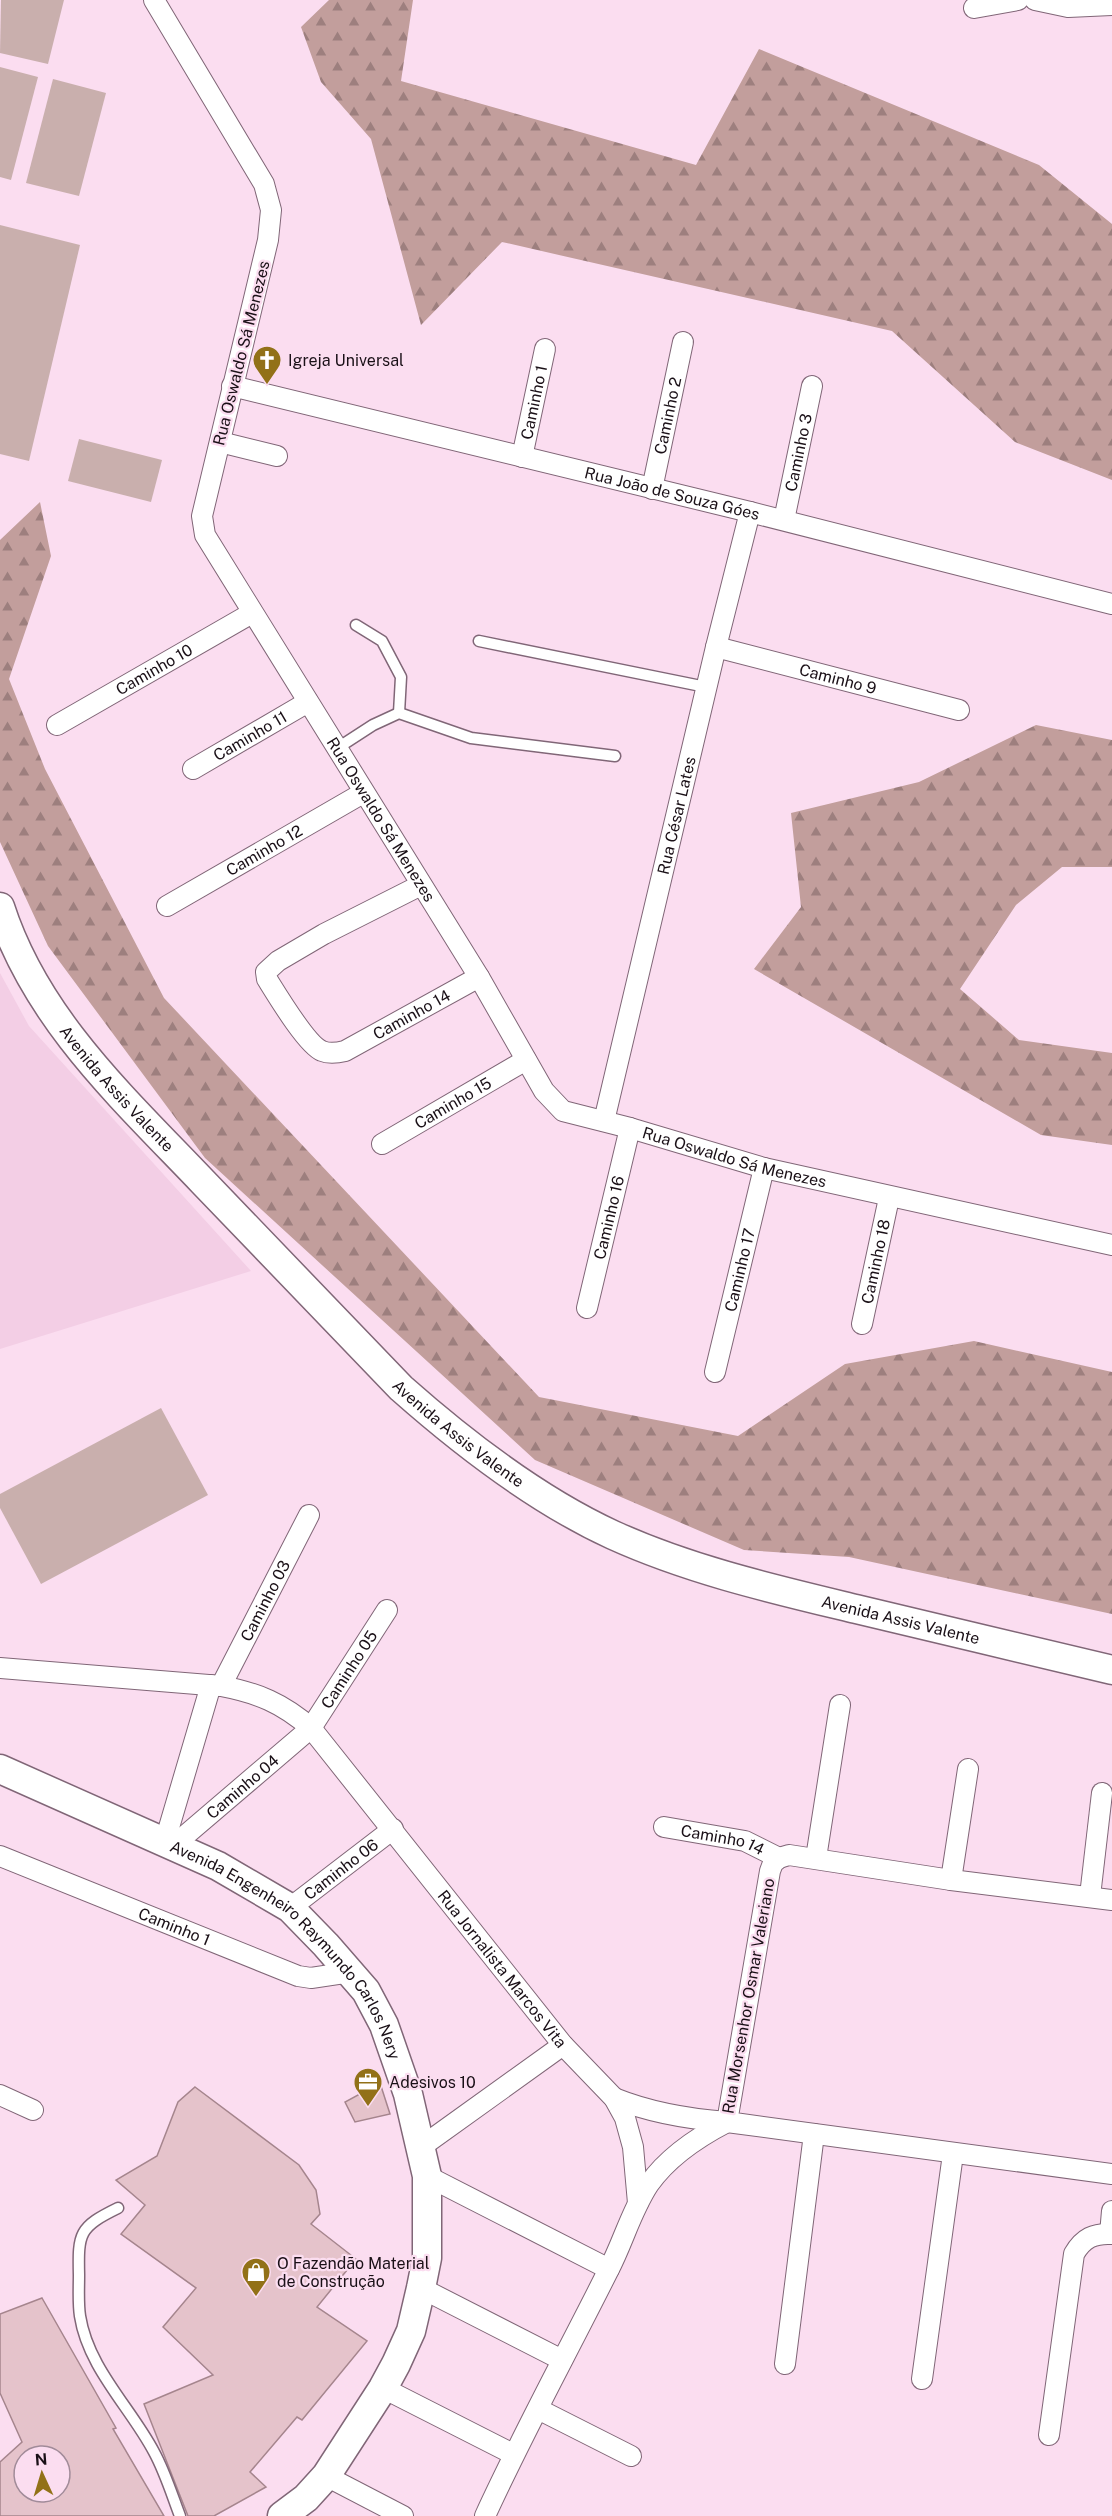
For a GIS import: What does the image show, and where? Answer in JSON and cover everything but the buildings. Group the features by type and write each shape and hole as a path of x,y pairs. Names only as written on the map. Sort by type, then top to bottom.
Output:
{"main road":[{"name":"Avenida Assis Valente","path":"0,907 9,934 38,993 67,1035 121,1096 401,1388 443,1425 515,1476 559,1506 611,1534 654,1552 750,1583 1112,1670"},
{"name":"Avenida Engenheiro Raymundo Carlos Nery","path":"0,1768 218,1866 290,1908 351,1972 366,1991 384,2025 408,2094 428,2176 428,2247 421,2288 411,2331 382,2388 326,2476 303,2507 282,2516"},
{"path":"0,1793 28,1781"}],"street":[{"name":"Rua Oswaldo Sá Menezes","path":"154,0 264,184 271,210 268,240 202,516 205,535 479,977 544,1091 563,1111 630,1128 764,1168 889,1198 1112,1245"},
{"path":"974,8 1018,0"},
{"path":"1035,0 1068,7 1112,5"},
{"name":"Caminho 2","path":"652,489 683,342"},
{"name":"Caminho 1","path":"522,457 545,349"},
{"name":"Rua João de Souza Góes","path":"232,386 784,520 1112,603"},
{"name":"Caminho 3","path":"784,520 812,386"},
{"path":"220,442 278,456"},
{"name":"Rua César Lates","path":"604,1121 706,687 750,512"},
{"name":"Caminho 10","path":"57,725 252,613"},
{"name":"Caminho 9","path":"716,647 959,710"},
{"name":"Caminho 11","path":"193,769 308,702"},
{"name":"Caminho 12","path":"167,906 363,793"},
{"name":"Caminho 14","path":"421,885 324,934 271,966 266,972 267,980 297,1025 317,1048 323,1052 335,1053 345,1051 479,977"},
{"name":"Caminho 15","path":"382,1144 526,1060"},
{"name":"Caminho 16","path":"587,1308 630,1128"},
{"name":"Caminho 17","path":"716,1371 764,1168"},
{"name":"Caminho 18","path":"862,1324 889,1198"},
{"name":"Caminho 03","path":"170,1843 216,1686 309,1515"},
{"name":"Caminho 05","path":"311,1728 387,1610"},
{"name":"Rua Jornalista Marcos Vita","path":"0,1668 216,1686 246,1691 290,1710 311,1728 563,2045 614,2098 625,2118 633,2147 639,2203"},
{"path":"816,1858 840,1706"},
{"name":"Caminho 04","path":"170,1843 311,1728"},
{"path":"951,1880 968,1769"},
{"path":"1090,1896 1102,1793"},
{"name":"Caminho 14","path":"664,1827 745,1841 779,1858"},
{"name":"Caminho 06","path":"290,1908 393,1829"},
{"name":"Rua Morsenhor Osmar Valeriano","path":"1112,1900 951,1880 816,1858 789,1855 779,1858 773,1863 770,1871 727,2122 1112,2174"},
{"name":"Caminho 1","path":"0,1856 298,1976 311,1978 351,1972"},
{"path":"422,2147 563,2045"},
{"path":"0,2095 33,2110"},
{"path":"614,2098 641,2109 669,2115 727,2122"},
{"path":"484,2516 650,2183 667,2164 702,2135 727,2122"},
{"path":"785,2364 814,2134"},
{"path":"922,2379 952,2154"},
{"path":"428,2176 609,2269"},
{"path":"1049,2435 1074,2254 1081,2242 1094,2235 1111,2234 1112,2211"},
{"path":"421,2288 562,2360"},
{"path":"382,2388 513,2454"},
{"path":"538,2409 631,2456"},
{"path":"326,2476 403,2516"}],"lane":[{"path":"356,625 382,641 401,677 399,713"},
{"path":"479,641 706,687"},
{"path":"336,749 373,724 399,713 471,738 615,756"},
{"path":"118,2208 95,2219 86,2227 81,2237 78,2249 80,2316 89,2349 156,2455 180,2516"}],"shaded area":[{"path":"1,0 64,0 48,64 0,53"},
{"path":"0,67 38,77 11,180 0,177"},
{"path":"53,79 106,93 79,196 26,183"},
{"path":"0,225 80,245 29,461 0,454"},
{"path":"79,439 162,460 151,502 68,481"},
{"path":"0,973 29,1026 251,1271 0,1349"},
{"path":"161,1408 208,1495 41,1584 0,1508 0,1494"}],"green space":[{"path":"329,0 413,0 401,81 696,165 759,49 1039,165 1112,224 1112,480 1015,442 892,331 502,242 421,325 371,139 321,82 301,27"},
{"path":"40,502 51,556 9,679 45,769 164,998 539,1397 738,1436 845,1364 974,1341 1112,1372 1112,1614 849,1557 744,1550 535,1460 205,1158 48,946 0,842 0,540"},
{"path":"1036,725 1112,740 1112,867 1062,867 1016,905 960,989 1019,1040 1112,1053 1112,1145 1041,1135 754,969 801,907 791,813 919,782"}],"place":[{"name":"Igreja Universal","path":"267,386"},
{"name":"Adesivos 10","path":"368,2108"},
{"name":"O Fazendão Material de Construção","path":"256,2298"}]}
